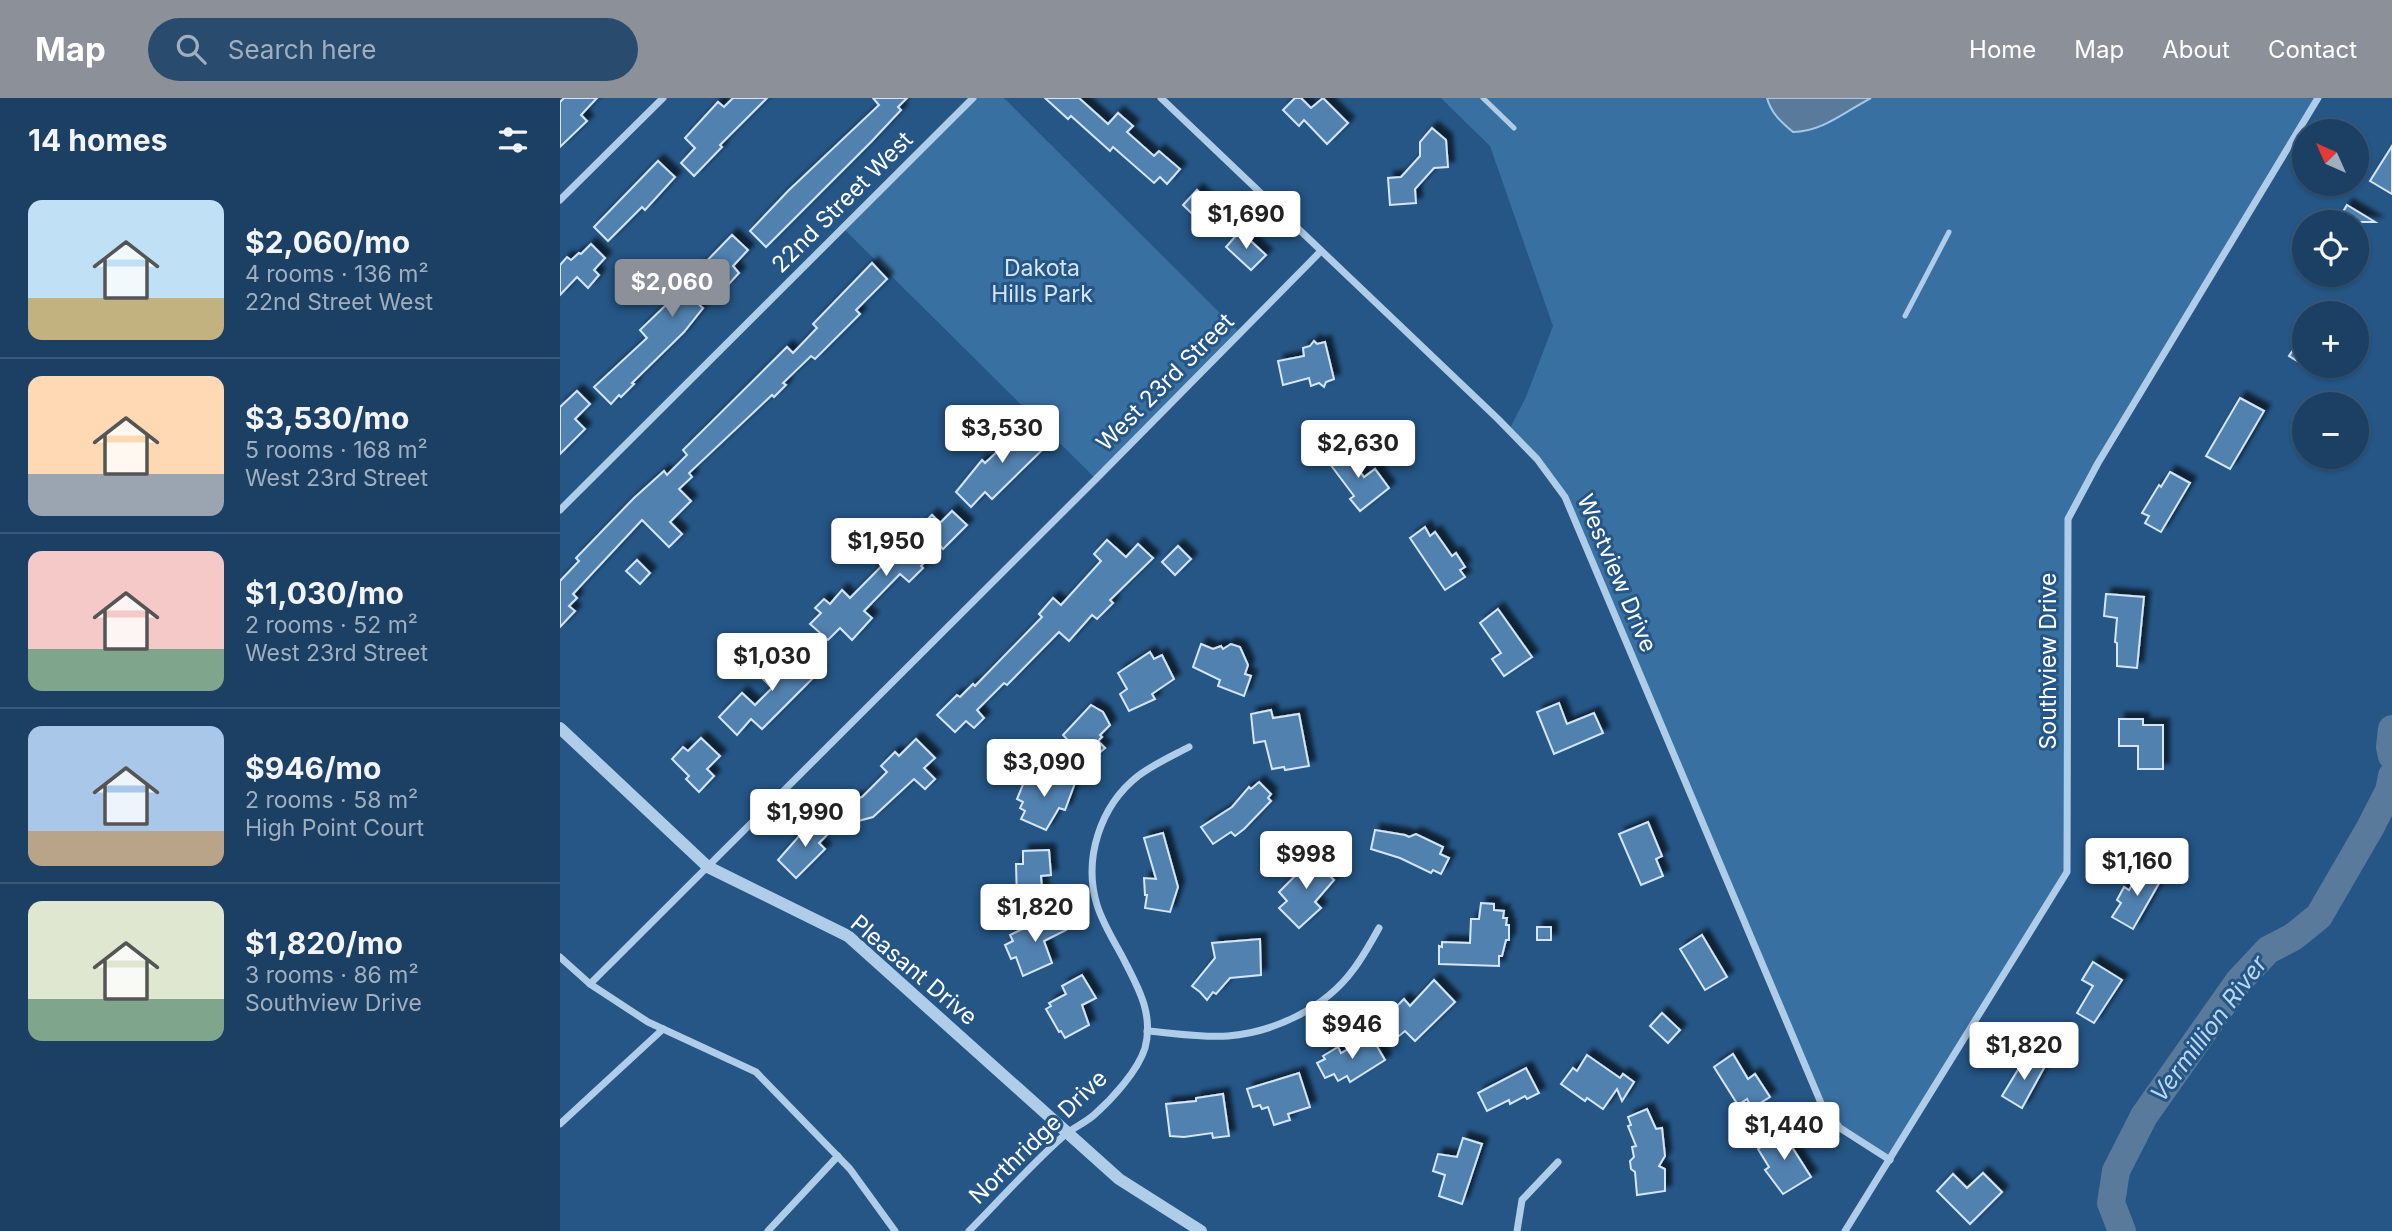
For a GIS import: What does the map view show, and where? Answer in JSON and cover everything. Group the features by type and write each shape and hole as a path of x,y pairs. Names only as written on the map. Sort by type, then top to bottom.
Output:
{"street":[{"path":"560,201 663,98"},
{"name":"22nd Street West","path":"560,510 973,98"},
{"name":"Westview Drive","path":"1161,98 1504,425 1537,459 1565,498 1821,1103 1840,1128 1889,1160"},
{"name":"Southview Drive","path":"1845,1231 2067,872 2068,519 2098,463 2318,98"},
{"name":"West 23rd Street","path":"590,984 1321,251"},
{"name":"Pleasant Drive","path":"560,729 708,867 848,936 1119,1179 1201,1231"},
{"path":"1189,747 1140,775 1124,790 1104,817 1094,849 1093,883 1097,906 1143,998 1148,1021 1147,1031 1227,1036 1286,1021 1318,1003 1345,979 1379,928"},
{"path":"560,957 608,998 663,1029 757,1072 850,1169 895,1231"},
{"path":"560,1124 663,1029"},
{"name":"Northridge Drive","path":"969,1231 1067,1133 1093,1115 1133,1073 1145,1047 1147,1031"},
{"path":"768,1231 838,1156"},
{"path":"1517,1231 1522,1200 1558,1162"}],"lane":[{"path":"1483,98 1514,128"},
{"path":"1905,316 1949,232"}],"green space":[{"name":"Dakota Hills Park","path":"973,98 1004,98 1241,334 1096,479 843,228"},
{"path":"1441,98 2318,98 2306,119 2292,119 2292,142 2068,519 2067,872 1890,1160 1840,1128 1821,1103 1565,498 1509,430 1526,397 1553,326 1490,146"}],"shaded area":[{"path":"1767,98 1871,98 1824,125 1793,132 1777,117"}],"building":[{"path":"564,98 597,98 581,115 587,121 560,147 560,102"},
{"path":"733,98 767,98 720,145 722,147 694,176 681,163 695,148 685,138 718,102 724,107"},
{"path":"873,98 907,98 898,107 901,110 871,142 766,247 750,231 879,105"},
{"path":"1045,98 1079,98 1108,124 1118,113 1133,126 1127,132 1154,156 1159,151 1180,169 1167,184 1160,177 1154,183 1113,147 1110,151 1071,116 1068,119"},
{"path":"1295,98 1301,98 1311,108 1323,98 1348,123 1327,144 1304,120 1299,126 1283,110"},
{"path":"1432,128 1446,140 1448,167 1434,168 1415,189 1416,203 1390,205 1388,178 1401,177 1420,156 1420,142"},
{"path":"2392,146 2392,194 2370,181"},
{"path":"658,161 675,177 645,210 642,207 608,241 594,227"},
{"path":"1197,190 1222,215 1208,229 1183,205"},
{"path":"1240,231 1266,255 1251,270 1226,247"},
{"path":"732,235 748,250 733,266 739,273 726,287 715,277 694,300 703,308 684,332 611,404 594,387 647,338 640,330 667,304 665,302 695,269 697,271"},
{"path":"591,244 605,258 594,270 599,275 588,288 577,277 560,295 560,265 567,257 571,260"},
{"path":"872,263 887,279 856,310 860,314 815,359 811,356 783,383 786,385 774,397 772,395 689,473 692,477 679,489 691,501 670,522 682,534 669,547 642,520 573,594 577,598 569,606 575,611 560,627 560,581 579,561 576,558 634,498 664,471 667,475 687,455 683,450 787,347 793,353 817,328 813,324"},
{"path":"1314,341 1317,344 1325,342 1334,379 1326,382 1324,387 1319,383 1311,386 1309,378 1283,385 1278,361 1304,356 1303,348"},
{"path":"577,391 590,404 575,419 585,429 560,454 560,407"},
{"path":"2240,398 2264,411 2230,469 2206,456"},
{"path":"1031,420 1045,434 1034,445 1041,451 992,499 985,492 971,507 956,492 982,460 985,463"},
{"path":"1343,449 1364,477 1375,469 1389,488 1360,511 1350,499 1354,496 1327,460"},
{"path":"2170,472 2190,483 2161,532 2145,523 2149,516 2142,513"},
{"path":"952,511 967,525 943,549 940,546 909,582 900,574 864,611 872,618 852,640 840,628 828,640 810,624 821,613 815,608 824,599 830,604 842,590 850,598 932,515 940,523"},
{"path":"1425,527 1430,536 1435,532 1452,556 1456,553 1465,567 1460,570 1465,577 1445,590 1410,538"},
{"path":"1107,540 1126,557 1138,544 1153,558 1110,600 1113,603 1097,619 1092,615 1069,641 1059,632 1007,685 1004,683 977,710 984,718 974,728 966,721 955,732 937,715 957,695 960,697 973,684 975,686 1042,617 1039,614 1053,598 1061,605 1101,561 1094,554"},
{"path":"1178,546 1191,559 1175,575 1162,562"},
{"path":"637,560 650,573 640,584 626,571"},
{"path":"2106,594 2144,597 2137,668 2117,666 2117,618 2104,616"},
{"path":"1498,609 1532,657 1504,676 1492,659 1501,653 1480,623"},
{"path":"1201,644 1213,649 1221,646 1223,649 1231,644 1240,647 1248,665 1245,674 1251,676 1244,696 1218,686 1220,680 1193,667"},
{"path":"794,647 819,672 762,729 751,719 737,735 719,717 742,693 755,705 772,688 763,679"},
{"path":"1150,652 1154,659 1162,655 1174,679 1152,694 1155,699 1129,711 1120,694 1127,689 1118,673"},
{"path":"1559,703 1567,724 1594,713 1603,733 1554,754 1537,712"},
{"path":"1091,705 1103,712 1110,725 1098,741 1105,748 1085,766 1071,753 1076,749 1063,735"},
{"path":"1271,710 1273,718 1299,714 1309,766 1272,769 1265,741 1254,743 1251,714"},
{"path":"2119,719 2143,719 2143,725 2163,725 2163,769 2138,769 2138,746 2119,746"},
{"path":"701,738 720,756 707,769 714,776 699,792 686,779 689,776 672,759 683,747 688,751"},
{"path":"916,739 935,758 924,768 935,779 925,789 914,779 873,817 836,827 831,806 862,797 887,772 881,766 895,752 899,756"},
{"path":"1033,774 1053,782 1057,774 1075,783 1065,810 1059,808 1046,830 1021,819 1025,811 1020,808 1023,802 1017,799 1024,782 1028,784"},
{"path":"1259,782 1271,794 1268,798 1271,801 1235,836 1231,832 1213,844 1201,827 1232,807 1249,787 1251,789"},
{"path":"818,820 830,832 819,843 825,849 796,878 778,860 808,826 810,828"},
{"path":"1648,822 1662,856 1656,859 1663,876 1641,885 1619,834"},
{"path":"1375,830 1409,837 1416,834 1443,847 1440,854 1449,858 1441,874 1433,870 1431,873 1400,858 1371,849"},
{"path":"1163,833 1178,887 1170,912 1145,908 1147,895 1144,878 1156,879 1144,838"},
{"path":"1049,850 1051,875 1041,876 1043,901 1017,901 1016,864 1023,864 1023,851"},
{"path":"1321,856 1335,871 1330,876 1334,880 1315,902 1321,908 1299,928 1279,908 1287,901 1279,892 1312,859 1315,861"},
{"path":"2143,866 2162,878 2133,929 2112,917 2121,903 2117,900 2124,887 2129,890"},
{"path":"1481,903 1494,904 1494,910 1504,911 1503,918 1507,918 1506,925 1509,925 1509,940 1506,940 1502,956 1499,956 1499,966 1439,964 1439,946 1442,947 1442,942 1470,943 1471,919 1479,919"},
{"path":"1057,912 1066,930 1044,941 1052,963 1023,976 1016,957 1011,959 1005,945 1013,941 1010,935"},
{"path":"1537,927 1551,927 1551,940 1537,940"},
{"path":"1702,935 1727,977 1705,990 1680,949"},
{"path":"1260,939 1261,975 1230,978 1207,1000 1192,986 1215,958 1212,943"},
{"path":"2093,962 2122,980 2094,1023 2077,1013 2093,986 2082,980"},
{"path":"1082,975 1096,998 1082,1005 1089,1025 1065,1038 1046,1009 1051,1006 1049,1003 1066,994 1062,986"},
{"path":"1434,980 1455,1002 1415,1041 1405,1031 1399,1036 1383,1020 1404,999 1410,1006"},
{"path":"1662,1013 1680,1030 1668,1043 1650,1026"},
{"path":"1371,1036 1385,1060 1350,1082 1347,1076 1338,1081 1334,1074 1325,1078 1317,1063 1325,1059 1323,1056 1338,1047 1341,1053"},
{"path":"1733,1054 1748,1079 1755,1074 1770,1097 1752,1108 1747,1099 1738,1105 1714,1067"},
{"path":"1587,1055 1620,1078 1623,1074 1634,1082 1622,1101 1617,1089 1603,1109 1587,1098 1585,1101 1561,1084 1573,1068 1577,1071"},
{"path":"2027,1055 2045,1066 2022,1108 2002,1096"},
{"path":"1526,1068 1539,1093 1527,1099 1525,1096 1510,1104 1509,1100 1487,1111 1478,1093"},
{"path":"1299,1073 1310,1107 1288,1114 1290,1120 1274,1125 1268,1107 1253,1107 1247,1089"},
{"path":"1223,1094 1229,1136 1213,1138 1212,1133 1170,1136 1166,1104 1196,1101 1196,1098"},
{"path":"1647,1109 1656,1129 1662,1128 1665,1156 1659,1166 1665,1169 1665,1191 1637,1195 1635,1172 1631,1169 1630,1161 1634,1157 1632,1147 1636,1146 1628,1126 1631,1125 1628,1117"},
{"path":"1787,1128 1797,1144 1792,1147 1811,1177 1783,1194 1765,1170 1769,1167 1758,1149 1766,1144 1764,1142"},
{"path":"1463,1138 1482,1144 1462,1204 1439,1196 1445,1175 1433,1171 1438,1154 1457,1157"},
{"path":"1983,1173 2002,1192 1970,1224 1937,1191 1953,1174 1967,1188"}],"waterway":[{"name":"Vermillion River","path":"2392,729 2392,756"},
{"name":"Vermillion River","path":"2122,1231 2111,1203 2116,1171 2144,1116 2239,981 2268,950 2293,937 2319,916 2370,828 2389,791 2392,776"}]}
